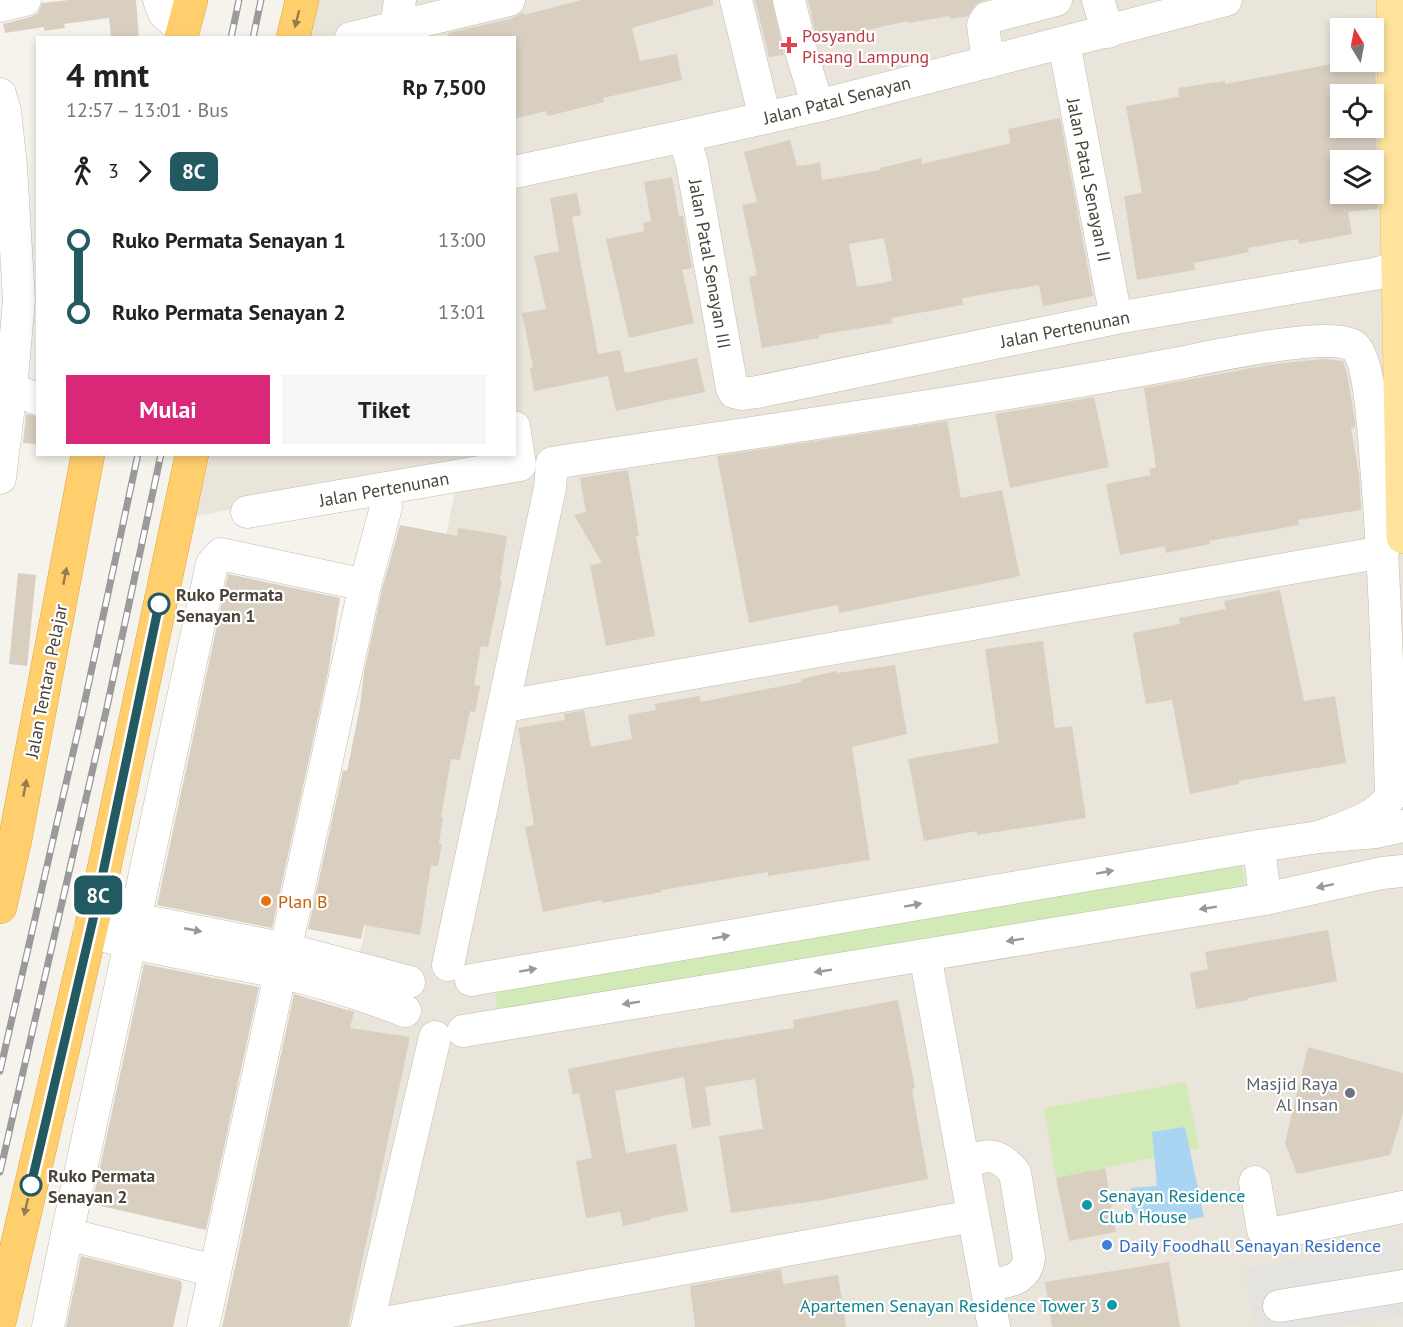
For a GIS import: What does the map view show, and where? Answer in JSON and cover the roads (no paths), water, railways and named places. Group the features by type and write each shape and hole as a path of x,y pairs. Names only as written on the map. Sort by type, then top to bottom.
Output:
{"highway":[{"path":"293,36 302,0"},
{"name":"Jalan Tentara Pelajar","path":"0,907 8,834 88,456"},
{"path":"0,1318 92,922 192,456"}],"main road":[{"path":"1390,3 1396,268 1393,545"}],"street":[{"path":"0,6 26,0"},
{"path":"159,0 164,13 185,23"},
{"path":"736,0 765,118"},
{"path":"789,0 803,58 818,106"},
{"path":"988,62 983,25 987,18 1056,0"},
{"path":"1098,0 1108,32"},
{"name":"Jalan Patal Senayan","path":"516,172 818,106 1226,0"},
{"path":"355,36 398,13 481,2"},
{"name":"Jalan Patal Senayan II","path":"1064,43 1116,318"},
{"path":"0,478 2,439 24,394 9,300 6,166 2,106"},
{"name":"Jalan Patal Senayan III","path":"684,136 692,164 734,392"},
{"name":"Jalan Pertenunan","path":"734,392 742,394 757,392 1116,318 1374,274 1396,268"},
{"path":"974,1216 368,1327 449,1034 472,1020 477,1007 477,993 460,972 505,706 550,488 552,463 1041,389 1273,345 1339,340 1354,345 1362,357 1364,366 1393,545 1391,795 1383,808 1348,826 1319,837"},
{"name":"Jalan Pertenunan","path":"247,512 520,465 516,440"},
{"path":"203,1327 365,585 386,507"},
{"path":"505,706 1393,545"},
{"path":"48,1327 212,564 221,554 365,585"},
{"path":"170,555 212,564"},
{"path":"1403,826 1376,832 1319,837 1259,846 460,972 433,965 419,971 407,997 411,1023 422,1033 449,1034 1266,899 1382,873 1403,871"},
{"path":"1259,846 1266,899"},
{"path":"92,922 283,961 365,995 407,997"},
{"path":"925,955 994,1327"},
{"path":"964,1164 977,1158 993,1155 1006,1162 1015,1173 1029,1258 1028,1268 1011,1281 986,1284"},
{"path":"1255,1182 1263,1230 1270,1234 1403,1207"},
{"path":"67,1234 215,1270"},
{"path":"1279,1306 1403,1286"}],"water":[{"path":"1185,1127 1204,1217 1173,1222 1160,1217 1159,1210 1147,1221 1132,1211 1131,1188 1157,1186 1152,1132"}],"railway":[{"path":"231,36 239,0"},
{"path":"253,36 261,0"},
{"path":"0,1071 84,705 138,456"},
{"path":"0,1172 107,707 161,456"}],"place":[{"name":"Posyandu Pisang Lampung","path":"789,45"},
{"name":"Ruko Permata Senayan 1","path":"159,604"},
{"name":"Plan B","path":"266,901"},
{"name":"Masjid Raya Al Insan","path":"1350,1093"},
{"name":"Ruko Permata Senayan 2","path":"31,1185"},
{"name":"Senayan Residence Club House","path":"1087,1205"},
{"name":"Daily Foodhall Senayan Residence","path":"1107,1245"},
{"name":"Apartemen Senayan Residence Tower 3","path":"1112,1305"}]}
